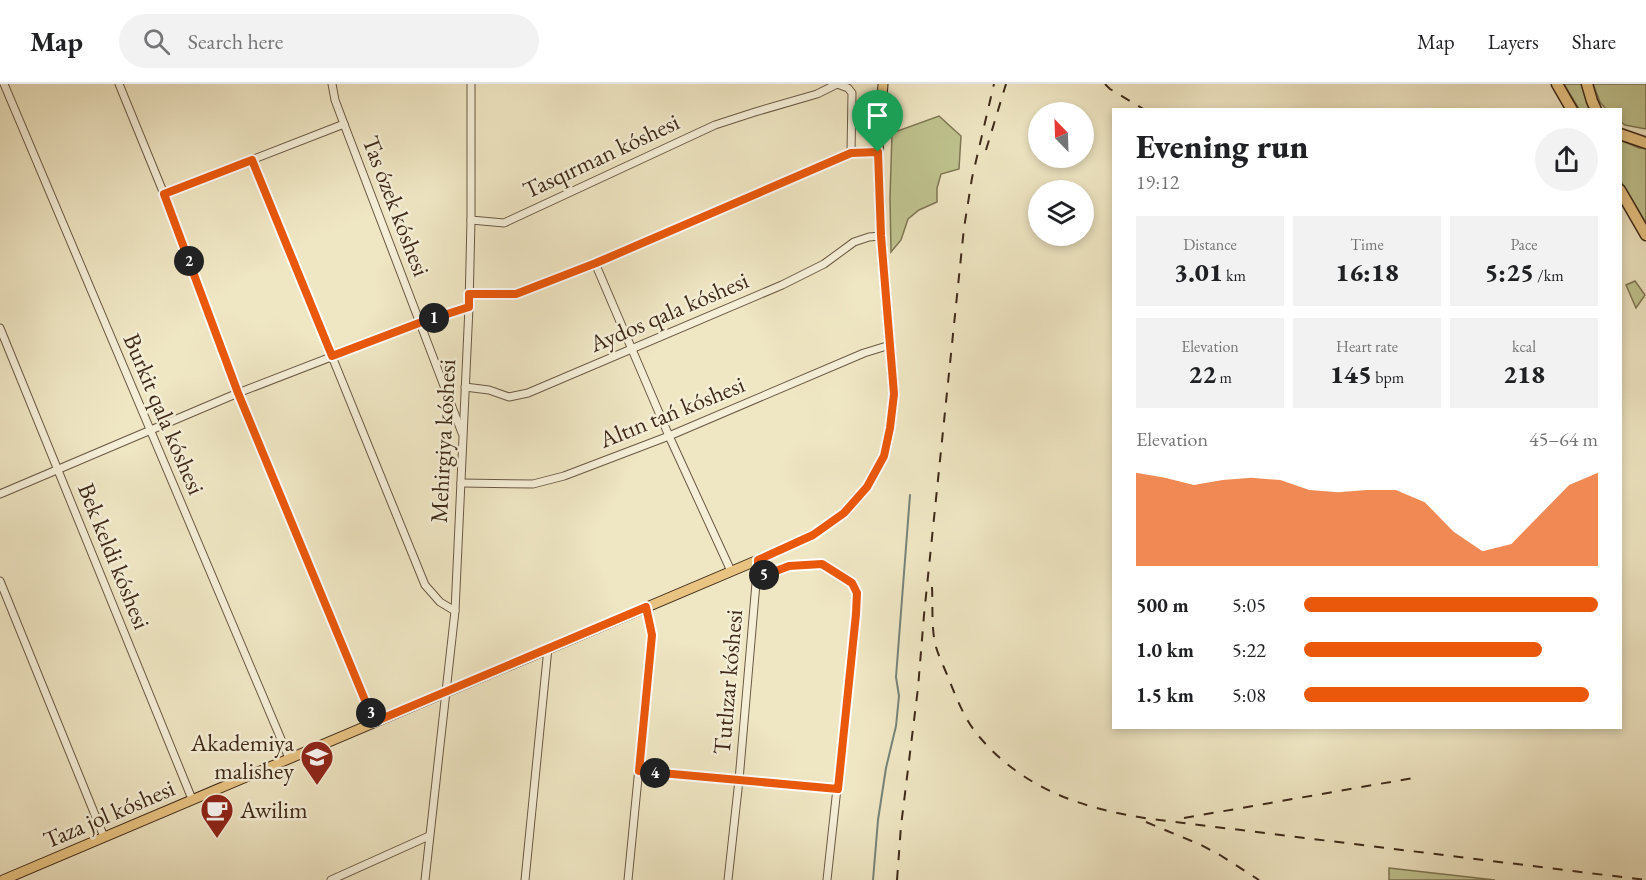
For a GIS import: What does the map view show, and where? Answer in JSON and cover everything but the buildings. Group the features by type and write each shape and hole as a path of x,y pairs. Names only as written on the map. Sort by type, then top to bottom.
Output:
{"highway":[{"path":"1557,84 1571,108"},
{"path":"1587,84 1595,108"},
{"path":"1622,135 1646,143"},
{"path":"1622,193 1646,235"}],"main road":[{"name":"Taza jol kóshesi","path":"3,880 758,560 813,535 844,513 867,487 884,456 894,394 881,236 878,152 883,84"}],"street":[{"name":"Burkit qala kóshesi","path":"4,84 289,758"},
{"path":"119,84 164,194 238,393 374,722"},
{"name":"Tas ózek kóshesi","path":"332,84 335,100 463,435"},
{"name":"Mehirgiya kóshesi","path":"425,880 454,611 469,307 471,84"},
{"name":"Tasqırman kóshesi","path":"471,220 504,223 715,125 818,94 837,84 848,88 852,93 851,153"},
{"name":"Tas ózek kóshesi","path":"164,194 344,124"},
{"path":"469,294 516,294 596,263 851,153 878,152"},
{"path":"252,160 425,585 440,602 454,611"},
{"name":"Aydos qala kóshesi","path":"465,387 489,390 509,397 528,393 782,285 824,264 854,242 881,236"},
{"path":"596,263 669,436 731,571"},
{"path":"0,494 238,393 419,323 469,307"},
{"name":"Bek keldi kóshesi","path":"0,328 192,799"},
{"name":"Altın tań kóshesi","path":"461,483 533,484 564,477 669,436 864,353 890,345"},
{"name":"Tutlızar kóshesi","path":"728,880 758,560"},
{"path":"758,578 789,566 822,564 852,583 857,593 827,880"},
{"path":"0,581 104,837"},
{"path":"628,880 652,635 646,607"},
{"path":"525,880 548,648"},
{"path":"639,771 838,789"},
{"path":"331,880 429,836"}],"green space":[{"path":"1564,84 1581,84 1591,108 1578,108"},
{"path":"1593,84 1646,84 1646,129 1625,125 1622,123 1622,108 1605,108 1600,102"},
{"path":"939,116 961,136 959,169 941,174 937,188 937,202 919,210 908,219 901,240 891,252 892,133"},
{"path":"1622,141 1639,148 1646,148 1646,223 1622,183"},
{"path":"1635,281 1645,295 1636,308 1626,285"},
{"path":"1389,868 1495,880 1389,880"}],"waterway":[{"path":"873,880 878,820 886,768 896,726 899,696 896,677 910,495"}],"railway":[{"path":"897,880 964,228 972,178 994,84"},
{"path":"986,150 1006,84"},
{"path":"1105,84 1142,108"},
{"path":"932,587 934,640 957,700 968,721 995,753 1014,769 1055,793 1101,809 1151,819 1646,880"},
{"path":"1184,818 1419,777"},
{"path":"1146,822 1201,845 1259,880"}],"place":[{"name":"Akademiya malishey","path":"317,786"},
{"name":"Awilim","path":"217,839"}],"route":[{"path":"878,152 881,236 894,394 884,456 867,487 844,513 813,535 758,560 758,578 789,566 822,564 852,583 857,593 838,789 639,771 652,635 646,607 374,722 238,393 164,194 252,160 332,356 469,307 469,294 516,294 596,263 851,153 878,152"}]}
